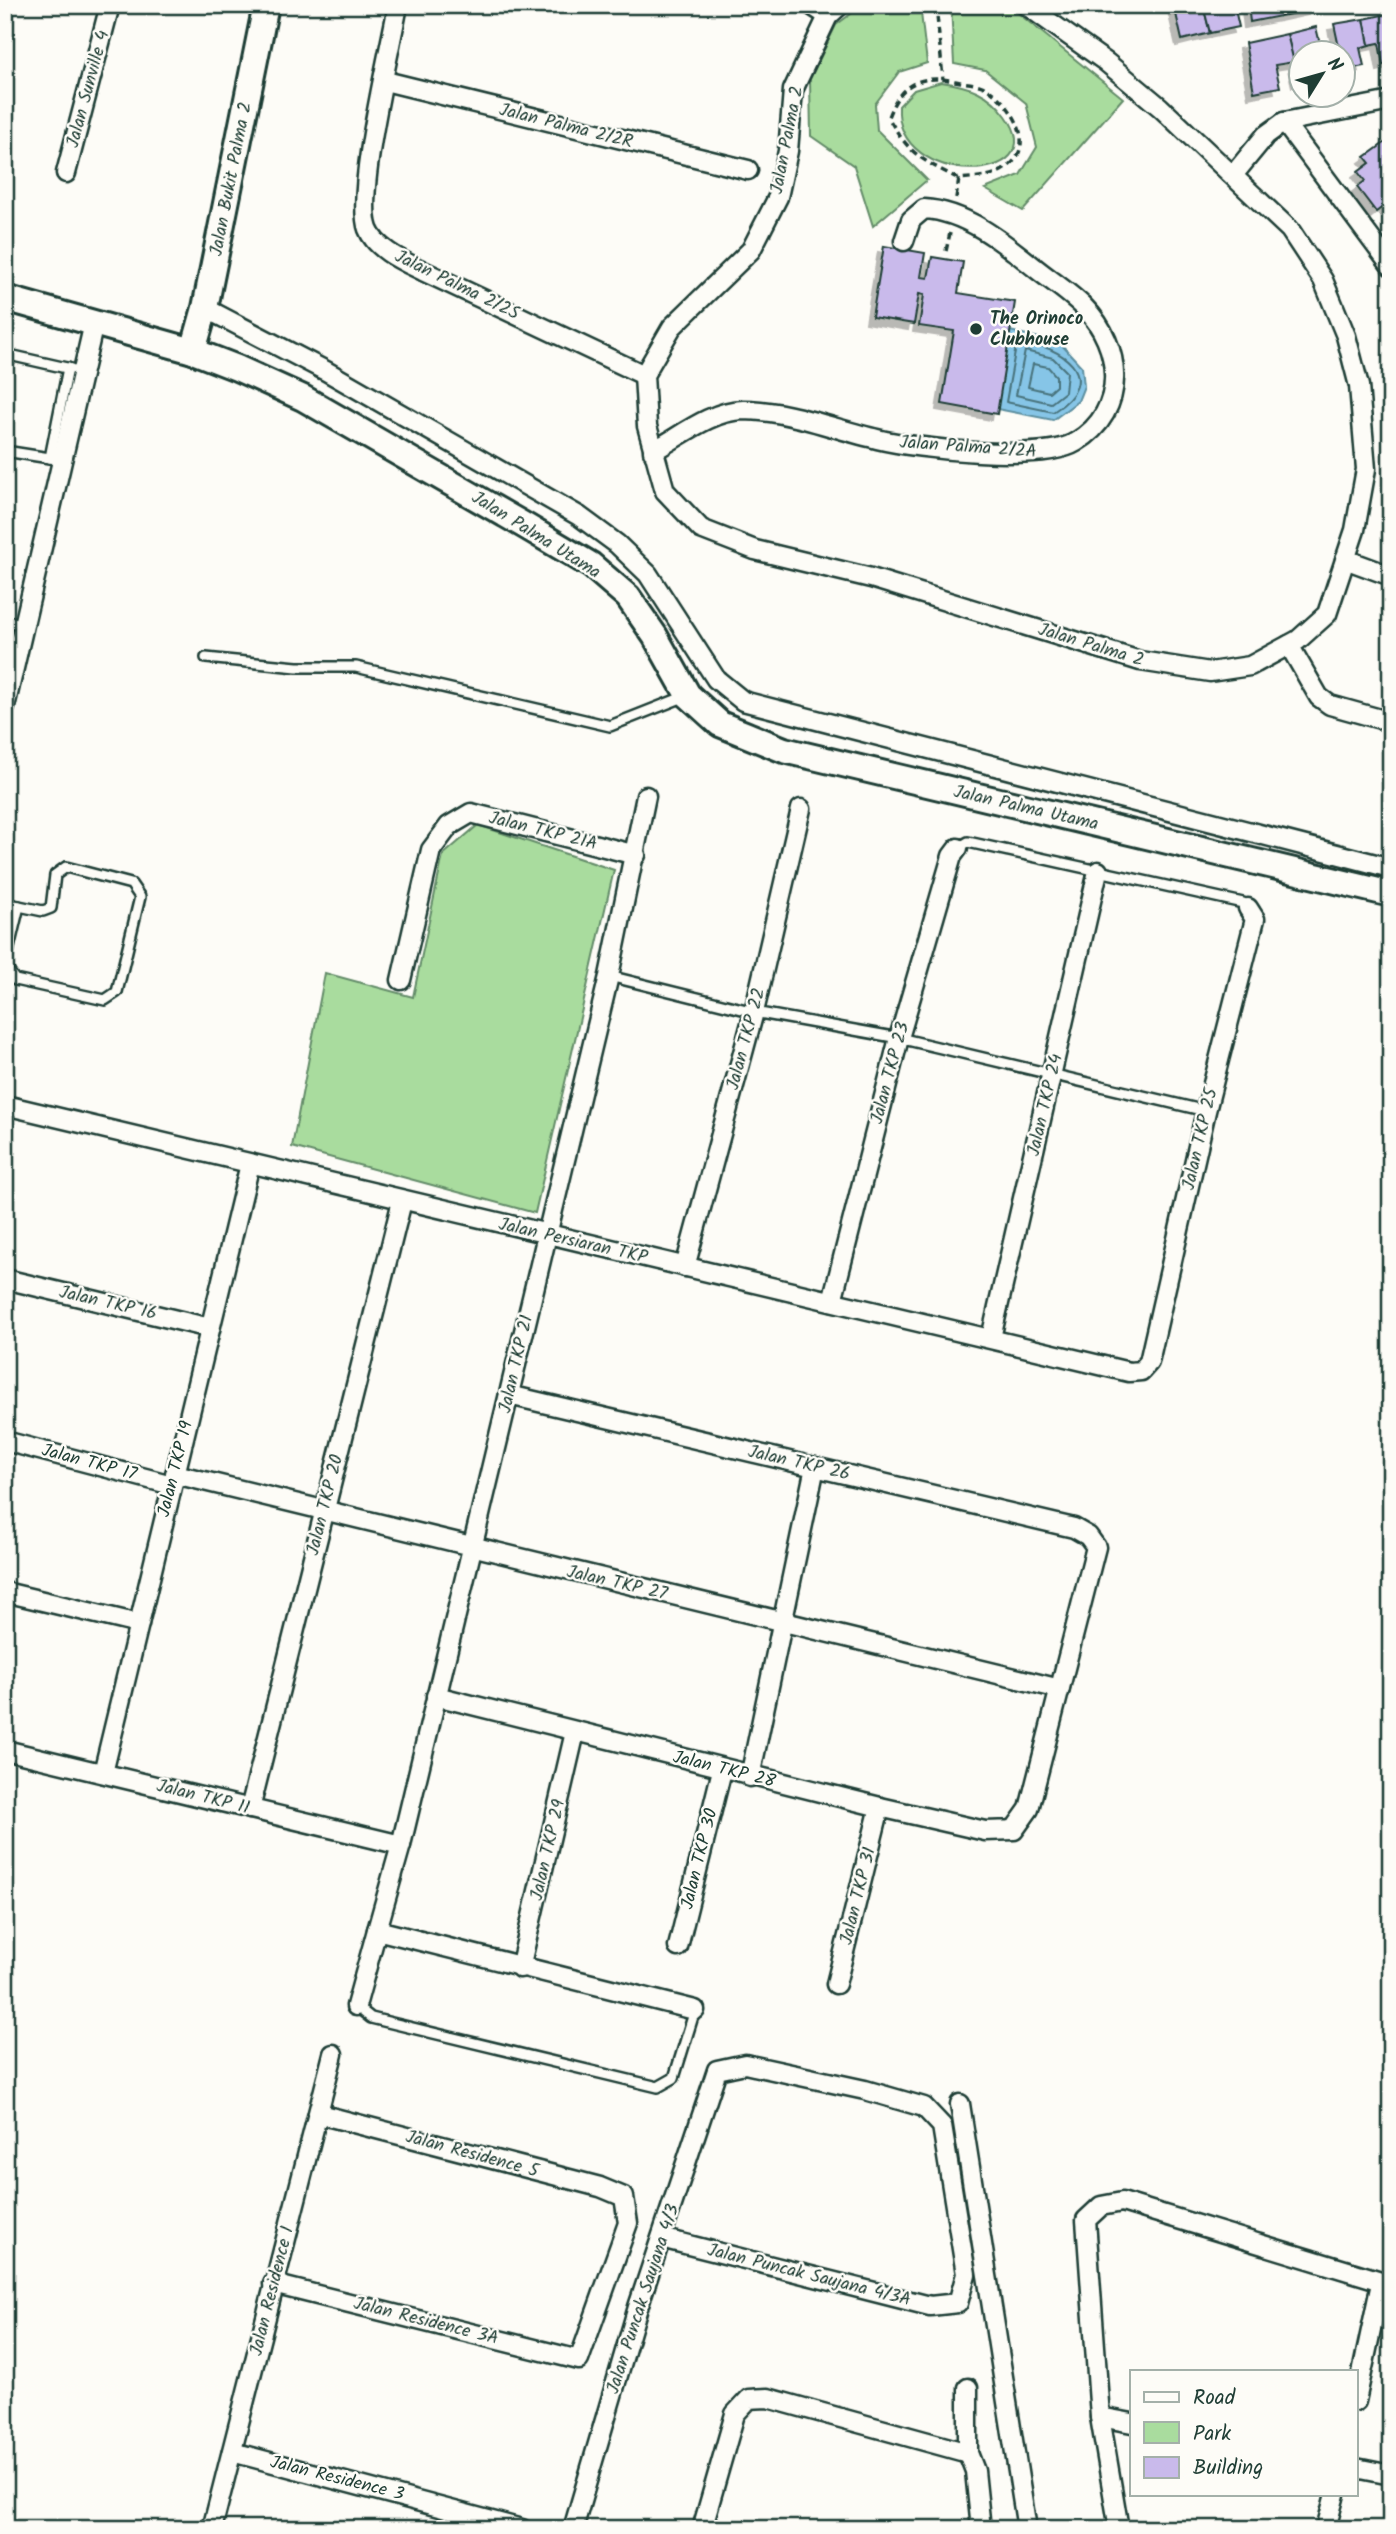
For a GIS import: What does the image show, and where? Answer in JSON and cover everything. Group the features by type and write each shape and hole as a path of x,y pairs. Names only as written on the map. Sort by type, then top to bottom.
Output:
{"street":[{"name":"Jalan Sunville 4","path":"66,173 110,5"},
{"name":"Jalan Bukit Palma 2","path":"193,351 205,307 266,5"},
{"name":"Jalan Palma 2/2S","path":"398,5 364,193 368,231 390,254 644,375"},
{"path":"811,5 834,10"},
{"name":"Jalan Palma 2","path":"834,10 793,90 788,151 773,208 751,250 671,327 644,375 647,426 665,491 701,529 754,550 871,578 1140,661 1210,672 1250,666 1289,645 1327,614 1355,530 1366,469 1359,386 1346,336 1323,280 1290,230 1234,174 1160,107 1047,10 1026,5"},
{"name":"Jalan Palma 2/2R","path":"385,81 748,170"},
{"path":"1234,174 1266,135 1284,122 1390,103"},
{"path":"1284,122 1391,266"},
{"name":"Jalan Palma 2/2A","path":"653,451 711,417 741,410 775,413 881,440 918,446 1004,452 1051,452 1076,442 1103,415 1115,387 1115,365 1104,335 1084,307 1006,244 940,209 924,209 911,220 904,241"},
{"name":"Jalan Palma Utama","path":"5,298 193,351 303,398 591,565 628,597 655,636 688,695 720,724 784,750 1391,894"},
{"path":"205,307 326,371 579,516 617,544 648,574 716,679 743,701 1391,868"},
{"path":"5,707 11,659 25,624 75,370 94,323"},
{"path":"1345,559 1391,576"},
{"path":"1289,645 1320,697 1330,705 1391,722"},
{"name":"Jalan TKP 21","path":"356,2006 401,1845 509,1395 609,976 646,796"},
{"name":"Jalan TKP 22","path":"685,1267 754,1012 801,809"},
{"name":"Jalan TKP 21A","path":"401,980 431,850 449,826 471,813 636,855"},
{"name":"Jalan TKP 23","path":"832,1301 899,1038 951,856 958,848"},
{"name":"Jalan TKP 24","path":"991,1338 1098,871"},
{"name":"Jalan TKP 25","path":"1141,1371 1149,1362 1206,1111 1255,919 1248,908"},
{"name":"Jalan Persiaran TKP","path":"5,1105 547,1236 1129,1372 1141,1371"},
{"name":"Jalan TKP 19","path":"103,1773 250,1164"},
{"name":"Jalan TKP 20","path":"250,1809 402,1201"},
{"name":"Jalan TKP 16","path":"5,1279 210,1328"},
{"name":"Jalan TKP 26","path":"509,1395 1074,1528 1088,1536 1096,1547 1060,1689"},
{"name":"Jalan TKP 17","path":"5,1441 174,1480"},
{"path":"750,1776 815,1467"},
{"name":"Jalan TKP 27","path":"174,1480 324,1509 472,1549 1060,1689"},
{"path":"5,1592 139,1624"},
{"name":"Jalan TKP 28","path":"436,1696 722,1770 985,1831 1014,1830 1029,1809 1060,1689"},
{"name":"Jalan TKP 29","path":"520,1968 576,1732"},
{"name":"Jalan TKP 11","path":"5,1750 401,1845"},
{"name":"Jalan TKP 30","path":"678,1947 722,1770"},
{"name":"Jalan TKP 31","path":"836,1984 880,1807"},
{"path":"377,1930 695,2010"},
{"name":"Jalan Residence 1","path":"212,2529 273,2284 319,2115 332,2054"},
{"name":"Jalan Puncak Saujana 4/3","path":"573,2529 661,2238 717,2070 745,2064 865,2090 924,2108 942,2126 966,2274 958,2303"},
{"path":"960,2104 1027,2529"},
{"name":"Jalan Residence 5","path":"319,2115 600,2187 624,2197 628,2223 579,2360"},
{"path":"1119,2529 1100,2417 1086,2220 1101,2206 1122,2202 1386,2283 1358,2393"},
{"name":"Jalan Puncak Saujana 4/3A","path":"661,2238 930,2306 958,2303"},
{"name":"Jalan Residence 3A","path":"273,2284 579,2360"},
{"path":"968,2388 968,2453 975,2472 981,2529"},
{"path":"702,2529 735,2414 749,2399 768,2398 968,2453"},
{"path":"1100,2417 1130,2423"},
{"name":"Jalan Residence 3","path":"232,2452 522,2529"},
{"path":"1358,2468 1391,2475"},
{"path":"1326,2529 1334,2496"}],"lane":[{"path":"5,354 75,370"},
{"path":"5,452 56,459"},
{"path":"5,621 25,624"},
{"path":"206,658 297,667 356,667 610,726 688,695"},
{"path":"958,848 968,842 1243,903 1248,908"},
{"path":"5,903 43,911 51,908 55,875 66,867 131,884 140,897 117,992 105,1000 15,981 5,966 19,906"},
{"path":"609,976 754,1012 899,1038 1206,1111"},
{"path":"356,2006 371,2018 658,2087 674,2078 695,2010"}],"path":[{"path":"936,5 943,79"},
{"path":"943,79 982,86 1009,108 1021,133 1021,149 1009,167 988,176 959,179 930,164 905,146 888,117 895,97 915,81 943,79"},
{"path":"946,251 959,179"}],"green space":[{"path":"863,5 920,5 927,63 899,72 875,104 877,130 927,180 873,226 854,166 811,136 810,79 836,25"},
{"path":"951,5 1008,5 1123,98 1023,211 985,189 1020,175 1037,147 1026,103 985,70 954,64"},
{"path":"941,82 978,92 993,101 1006,116 1016,139 1010,156 993,166 970,169 944,165 921,153 904,133 899,106 914,90"},
{"path":"478,825 614,870 535,1213 292,1147 325,973 413,997 443,855"}],"water":[{"path":"1010,331 1060,343 1082,367 1084,386 1078,401 1053,420 997,409"}],"building":[{"path":"1174,5 1203,5 1210,33 1182,40"},
{"path":"1203,5 1234,5 1239,27 1210,33"},
{"path":"1248,5 1284,5 1286,15 1250,22"},
{"path":"1284,5 1314,5 1314,9 1286,15"},
{"path":"1391,13 1391,63 1383,65 1379,43 1369,45 1364,19"},
{"path":"1364,19 1369,45 1360,48 1364,66 1358,67 1358,38 1337,38 1334,24"},
{"path":"1316,27 1319,38 1288,38 1287,34"},
{"path":"1287,34 1288,63 1275,65 1280,87 1254,92 1245,43"},
{"path":"1390,139 1391,215 1384,206 1376,212 1357,187 1365,181 1358,172 1370,163 1365,157"},
{"name":"The Orinoco Clubhouse","path":"884,246 925,253 921,277 928,278 932,257 963,262 958,293 1015,302 997,414 942,404 954,331 919,326 924,295 919,294 914,324 872,317"}],"place":[{"name":"The Orinoco Clubhouse","path":"976,329"}]}
